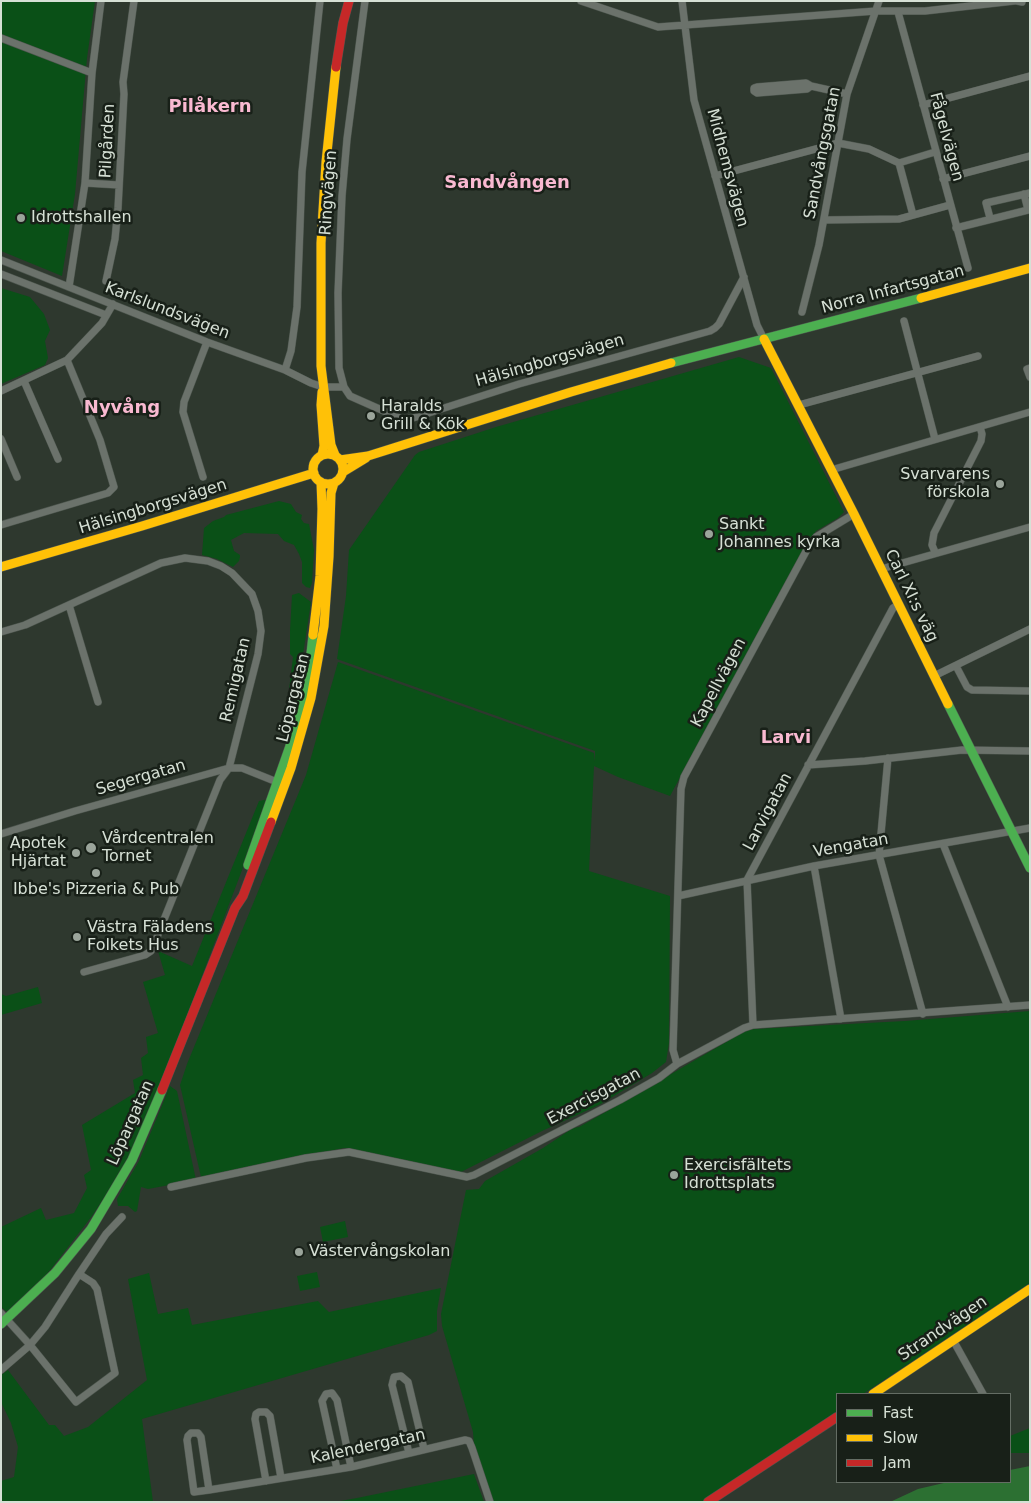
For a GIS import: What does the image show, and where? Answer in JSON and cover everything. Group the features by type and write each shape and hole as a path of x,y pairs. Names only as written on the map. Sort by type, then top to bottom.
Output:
{"street":[{"path":"69,287 85,183 92,73 101,1"},
{"name":"Pilgården","path":"106,281 117,224 124,94 123,82 134,1"},
{"name":"Ringvägen","path":"284,370 291,351 297,308 302,172 320,1"},
{"name":"Ringvägen","path":"322,455 324,446 321,405 323,387 320,317 322,213 331,105 343,23 344,1"},
{"name":"Ringvägen","path":"343,23 349,1"},
{"name":"Ringvägen","path":"344,387 339,368 338,341 342,196 352,98 365,1"},
{"path":"581,1 658,27 876,11 944,10 1016,1 1022,2"},
{"name":"Midhemsvägen","path":"682,1 694,100 757,325 764,339"},
{"name":"Sandvångsgatan","path":"802,312 824,220 847,94 879,1"},
{"name":"Fågelvägen","path":"898,12 942,179 968,268"},
{"path":"1,38 92,73"},
{"path":"923,105 1030,76"},
{"path":"811,86 807,89 757,94 754,91 757,87 806,83 811,86 847,94"},
{"path":"715,176 838,143 869,149 899,162 935,152"},
{"path":"942,179 1030,156"},
{"path":"899,162 913,215"},
{"path":"85,183 119,185"},
{"path":"956,228 1028,210 1027,193 986,203 990,218"},
{"path":"824,220 900,219 950,205"},
{"name":"Karlslundsvägen","path":"1,260 207,342 284,370 323,387"},
{"name":"Norra Infartsgatan","path":"764,339 1030,268"},
{"name":"Karlslundsvägen","path":"1,274 106,315"},
{"name":"Hälsingborgsvägen","path":"344,387 350,396 366,404 402,419 413,418 520,384 710,331 719,324 744,277"},
{"path":"42,290 47,278"},
{"path":"1,391 67,360 102,323 112,304"},
{"path":"904,321 936,440"},
{"path":"368,456 343,472 340,479 334,483 327,484 321,482 314,473 314,464 322,455 328,454 338,458 368,456 609,380 708,352 764,339"},
{"name":"Carl XI:s väg","path":"764,339 854,514 1030,868"},
{"path":"203,477 184,412 184,402 207,342"},
{"path":"799,405 918,374 978,356"},
{"path":"1,526 108,493 114,486 100,440 67,360"},
{"path":"1030,368 1028,369 1030,377"},
{"path":"24,381 58,459"},
{"path":"323,387 344,387"},
{"name":"Ringvägen","path":"323,387 327,405 331,445 338,458"},
{"path":"831,470 1030,412"},
{"path":"935,552 932,545 934,534 981,441 980,427"},
{"path":"1,439 17,478"},
{"path":"338,458 343,472"},
{"name":"Hälsingborgsvägen","path":"1,567 314,473"},
{"name":"Löpargatan","path":"282,783 309,672 320,576 321,482"},
{"name":"Löpargatan","path":"3,1319 55,1273 91,1229 124,1176 149,1123 235,908 238,893 306,717 320,651 328,586 330,493 334,483"},
{"name":"Kapellvägen","path":"677,1064 673,1050 681,789 684,777 810,544 816,536 854,514"},
{"path":"881,569 1030,526"},
{"name":"Remigatan","path":"1,632 25,625 143,570 174,559 185,558 208,561 221,566 242,581 256,603 261,631 258,654 230,768 220,780 151,951 145,955 84,972"},
{"name":"Larvigatan","path":"747,880 808,765 894,608 898,604"},
{"path":"69,605 98,702"},
{"path":"934,676 1030,629"},
{"path":"956,666 967,687 972,690 1030,691"},
{"path":"808,765 971,750 1030,751"},
{"path":"888,758 879,855 923,1014"},
{"name":"Segergatan","path":"3,834 76,811 230,768 242,768 282,783"},
{"name":"Vengatan","path":"678,896 814,866 1030,828"},
{"path":"943,844 1008,1007"},
{"path":"814,866 841,1019"},
{"path":"747,880 754,1026"},
{"name":"Exercisgatan","path":"171,1187 306,1158 350,1152 467,1177 474,1176 620,1100 659,1078 677,1064 744,1028 1030,1005"},
{"path":"1,1370 30,1345 45,1327 106,1234 122,1217"},
{"path":"3,1319 30,1345 76,1402 115,1373 97,1289 93,1283 79,1274"},
{"name":"Strandvägen","path":"874,1393 1030,1289"},
{"path":"953,1340 983,1393"},
{"path":"409,1453 392,1385 394,1376 401,1376 408,1382 424,1449"},
{"path":"337,1469 322,1401 326,1394 332,1393 337,1400 351,1467"},
{"path":"266,1481 255,1419 256,1414 259,1412 266,1412 270,1416 281,1478"},
{"path":"708,1502 836,1418"},
{"path":"191,1433 198,1433 201,1437 208,1490 194,1492 187,1440 191,1433"},
{"name":"Kalendergatan","path":"208,1490 351,1467 459,1440 469,1441 490,1502"}],"shaded area":[{"path":"1,1 95,1 87,58 75,194 62,276 1,251"},
{"path":"1,288 30,297 44,314 50,330 45,341 48,358 45,365 1,384"},
{"path":"739,357 771,368 844,512 838,518 816,531 807,543 670,796 594,766 589,871 670,896 669,1043 666,1062 652,1073 599,1105 542,1131 461,1172 344,1148 201,1177 180,1085 306,775 338,662 594,753 595,762 595,751 337,659 346,596 349,550 415,455 419,452 496,427"},
{"path":"279,501 291,504 296,512 302,515 301,519 304,523 309,524 314,550 310,588 302,583 302,562 294,545 284,541 278,534 244,533 231,540 234,551 240,555 239,561 233,567 217,559 202,555 204,528 213,521 226,515"},
{"path":"299,593 311,602 297,689 294,692 289,690 293,657 290,654 290,631 292,595"},
{"path":"269,799 181,1031 150,1109 122,1171 92,1216 45,1277 7,1312 1,1307 1,1227 41,1208 46,1220 74,1213 87,1188 84,1175 91,1170 82,1125 135,1093 133,1080 143,1075 141,1058 148,1053 146,1037 158,1033 143,982 165,975 158,951 192,966 259,801"},
{"path":"38,987 42,1003 1,1015 1,994 6,996"},
{"path":"1030,1011 1030,1283 865,1393 836,1393 836,1412 701,1502 493,1502 474,1445 473,1432 442,1326 441,1314 466,1190 479,1189 485,1181 543,1148 573,1128 579,1127 745,1031"},
{"path":"170,1086 177,1091 196,1180 148,1189 141,1187 137,1211 135,1212 128,1206 118,1206 117,1199 139,1161"},
{"path":"345,1221 348,1237 323,1242 320,1227"},
{"path":"317,1272 320,1287 300,1291 297,1276"},
{"path":"149,1273 158,1314 188,1308 192,1325 318,1301 329,1312 441,1288 437,1311 437,1331 429,1335 142,1419 153,1502 1,1502 1,1481 14,1477 18,1447 11,1423 1,1402 1,1375 8,1370 49,1425 55,1425 64,1436 88,1427 147,1380 128,1279"},
{"path":"1030,1428 1030,1453 1011,1453 1011,1436"},
{"path":"1030,1466 1030,1502 890,1502 918,1489 944,1483 1011,1483 1011,1470"},
{"path":"474,1474 484,1502 335,1502 357,1498"}],"traffic: fast":[{"path":"671,363 921,298"},
{"path":"248,865 290,746 309,672 313,635"},
{"path":"948,704 1030,868"},
{"path":"1,1324 55,1273 91,1229 132,1160 162,1090"}],"traffic: slow":[{"path":"335,455 331,445 321,366 321,243 326,162 336,67"},
{"path":"921,298 1030,268"},
{"path":"764,339 854,514 948,704"},
{"path":"340,460 368,456 571,392 671,363"},
{"path":"322,392 324,446 322,455"},
{"path":"328,454 339,458 343,469 339,480 328,484 317,480 313,469 317,458 328,454"},
{"path":"343,472 366,458"},
{"path":"1,567 314,473"},
{"path":"313,635 320,576 321,482"},
{"path":"271,822 291,768 311,698 324,626 331,493 334,483"},
{"path":"874,1393 1030,1289"}],"traffic: jam":[{"path":"336,67 343,23 349,1"},
{"path":"162,1090 235,908 243,896 271,822"},
{"path":"708,1502 836,1418"}],"place":[{"name":"Idrottshallen","path":"21,218"},
{"name":"Haralds Grill & Kök","path":"371,416"},
{"name":"Svarvarens förskola","path":"1000,484"},
{"name":"Sankt Johannes kyrka","path":"709,534"},
{"name":"Vårdcentralen Tornet","path":"91,848"},
{"name":"Apotek Hjärtat","path":"76,853"},
{"name":"Ibbe's Pizzeria & Pub","path":"96,873"},
{"name":"Västra Fäladens Folkets Hus","path":"77,937"},
{"name":"Exercisfältets Idrottsplats","path":"674,1175"},
{"name":"Västervångskolan","path":"299,1252"}],"district":[{"name":"Pilåkern","path":"210,107"},
{"name":"Sandvången","path":"507,183"},
{"name":"Nyvång","path":"122,408"},
{"name":"Larvi","path":"786,738"}]}
